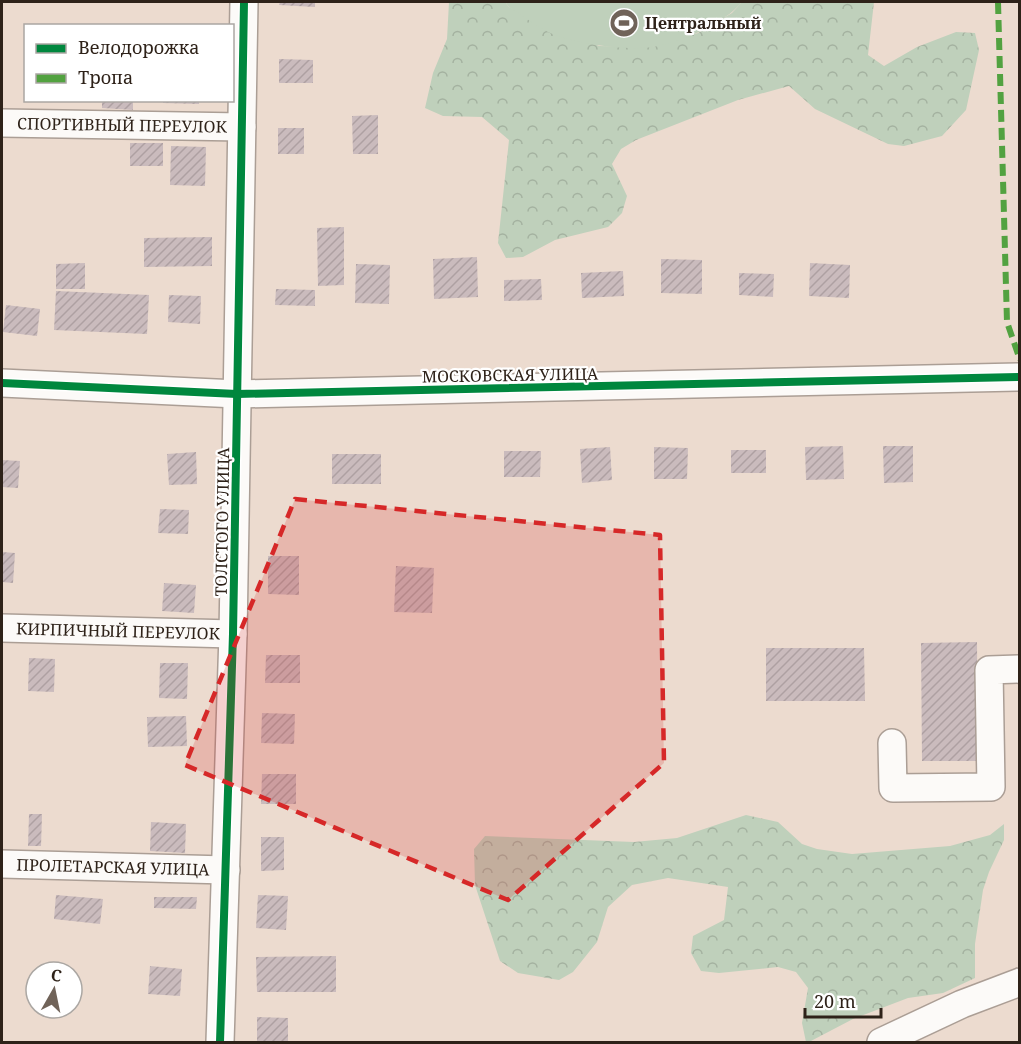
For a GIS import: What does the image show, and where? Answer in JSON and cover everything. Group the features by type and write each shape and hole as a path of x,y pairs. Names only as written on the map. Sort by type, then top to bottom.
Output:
{"street":[{"name":"ТОЛСТОГО УЛИЦА","path":"220,1042 233,634 244,2"},
{"name":"СПОРТИВНЫЙ ПЕРЕУЛОК","path":"2,123 242,127"},
{"name":"МОСКОВСКАЯ УЛИЦА","path":"2,383 237,394 1020,377"},
{"name":"КИРПИЧНЫЙ ПЕРЕУЛОК","path":"2,628 233,634"},
{"path":"892,743 893,788 991,787 989,670 1020,669"},
{"name":"ПРОЛЕТАРСКАЯ УЛИЦА","path":"2,864 226,870"},
{"path":"880,1042 962,1004 1020,982"}],"highlighted area":[{"path":"295,499 660,535 664,763 508,900 185,765"}],"green space":[{"path":"449,2 505,2 509,7 599,46 652,47 698,33 732,13 742,2 874,2 868,55 884,66 917,47 956,32 975,33 979,50 966,110 942,136 904,146 888,144 815,109 789,86 738,100 636,140 621,149 612,164 627,196 622,213 608,227 555,240 523,257 506,258 498,243 509,140 482,117 443,116 425,108 433,73 447,39"},
{"name":"Центральный","path":"505,2 742,2 724,18 689,36 653,47 629,48 600,46 548,32 509,7"},
{"path":"746,815 778,822 802,844 817,849 852,854 950,846 990,835 1004,824 1004,840 983,890 975,944 975,978 943,993 908,998 853,1019 806,1042 802,1023 808,988 796,972 778,967 719,973 701,971 691,953 693,936 724,920 728,887 668,878 632,885 608,907 597,942 573,972 559,980 518,973 500,961 475,885 474,849 485,836 634,842 677,838"}],"building":[{"path":"280,2 315,2 315,7 279,5"},
{"path":"279,59 313,60 313,83 279,83"},
{"path":"102,102 133,102 133,110 102,108"},
{"path":"199,102 199,104 163,103"},
{"path":"378,115 378,154 353,154 352,116"},
{"path":"278,128 304,128 304,154 278,154"},
{"path":"130,143 163,143 163,166 130,166"},
{"path":"171,146 206,147 205,186 170,185"},
{"path":"344,227 344,285 318,286 317,228"},
{"path":"212,237 212,266 144,267 144,238"},
{"path":"477,257 478,297 434,299 433,259"},
{"path":"661,259 702,260 702,294 661,293"},
{"path":"85,263 85,289 56,289 56,264"},
{"path":"810,263 850,265 849,298 809,296"},
{"path":"356,264 390,265 389,304 355,303"},
{"path":"623,271 624,296 582,298 581,273"},
{"path":"739,273 774,274 773,297 739,295"},
{"path":"541,279 542,300 504,301 504,280"},
{"path":"276,289 315,290 315,306 275,305"},
{"path":"56,291 149,295 147,334 54,330"},
{"path":"169,295 201,296 200,324 168,322"},
{"path":"6,305 40,309 37,336 3,332"},
{"path":"843,446 844,479 806,480 805,447"},
{"path":"883,446 913,446 913,482 884,483"},
{"path":"610,447 612,480 582,483 580,449"},
{"path":"654,447 688,448 687,479 654,479"},
{"path":"731,450 766,450 766,473 731,473"},
{"path":"504,451 541,451 540,477 504,477"},
{"path":"196,452 197,484 169,485 167,454"},
{"path":"332,454 381,454 381,484 332,484"},
{"path":"2,460 20,461 18,488 2,487"},
{"path":"160,509 189,510 188,534 158,533"},
{"path":"2,552 15,553 13,583 2,582"},
{"path":"268,556 299,556 299,595 268,594"},
{"path":"396,566 434,568 432,613 394,612"},
{"path":"164,583 196,585 194,613 162,611"},
{"path":"977,642 978,761 922,761 921,643"},
{"path":"766,648 864,648 865,701 766,701"},
{"path":"266,655 300,655 300,683 265,683"},
{"path":"29,658 55,659 54,692 28,691"},
{"path":"160,663 188,663 187,699 159,698"},
{"path":"262,713 295,714 294,744 261,743"},
{"path":"186,716 187,746 148,747 147,717"},
{"path":"262,774 296,774 296,804 261,804"},
{"path":"29,814 42,814 41,846 28,846"},
{"path":"151,822 186,824 185,853 150,851"},
{"path":"261,837 284,837 284,870 261,871"},
{"path":"56,895 103,899 100,924 54,919"},
{"path":"258,895 288,896 286,930 256,928"},
{"path":"154,897 197,897 196,909 154,908"},
{"path":"336,956 336,992 257,992 256,957"},
{"path":"150,966 182,969 180,996 148,994"},
{"path":"257,1017 288,1018 288,1042 257,1042"}],"marked path":[{"path":"998,2 1007,322 1020,360"}],"cycle path":[{"path":"220,1042 233,634 244,2"},
{"path":"2,383 237,394 1020,377"}],"place":[{"name":"Центральный","path":"624,23"}]}
